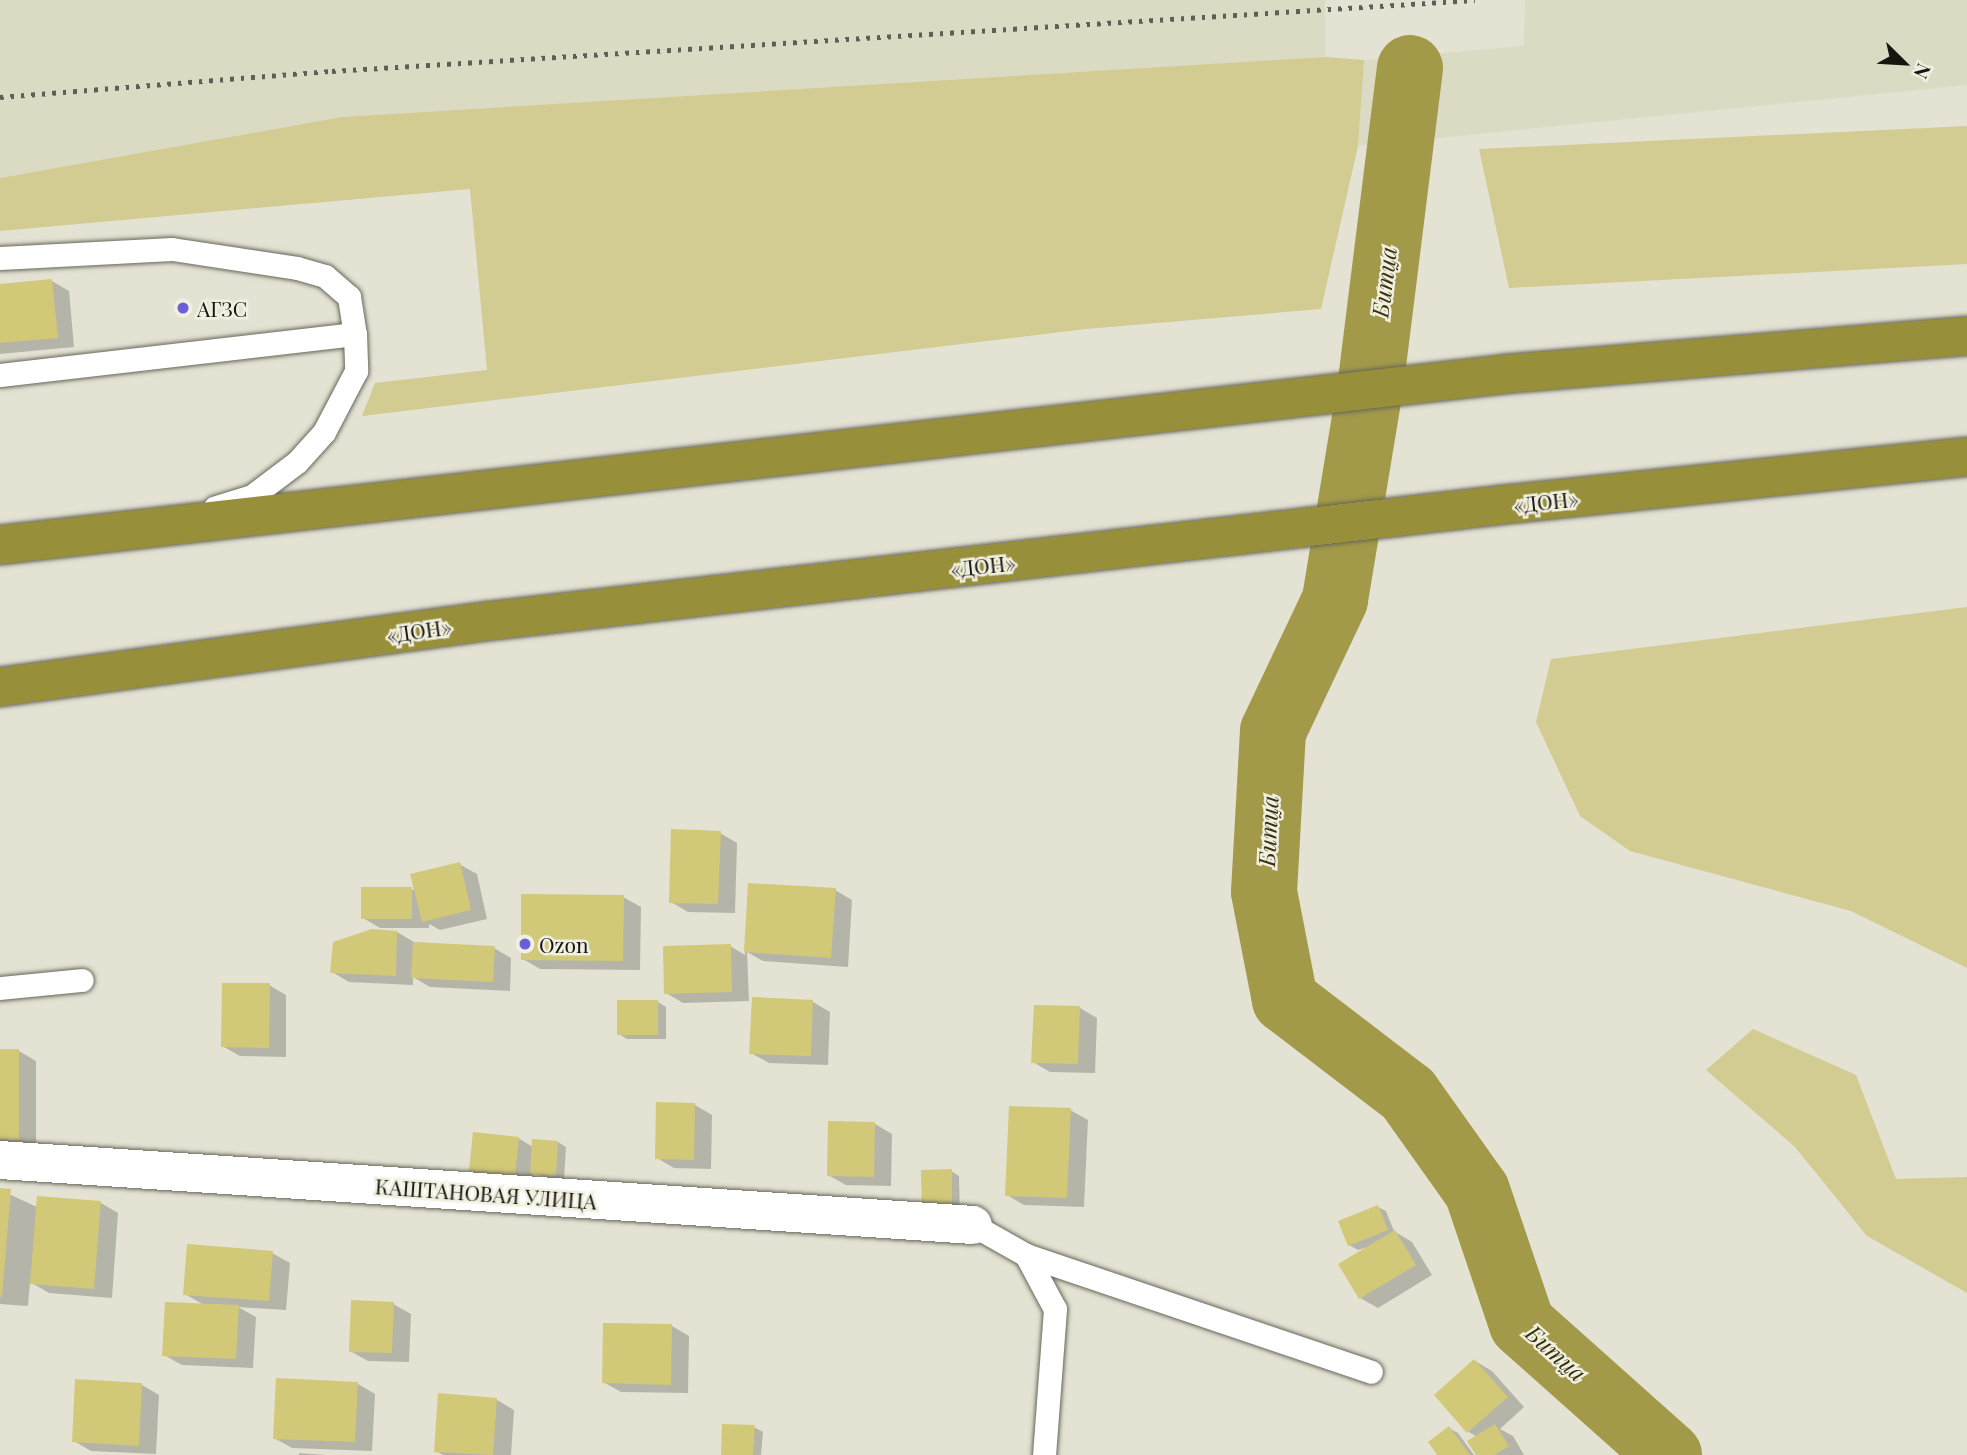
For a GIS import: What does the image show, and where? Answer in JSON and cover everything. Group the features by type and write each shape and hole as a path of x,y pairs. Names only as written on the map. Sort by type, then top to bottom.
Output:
{"highway":[{"path":"0,545 1167,415 1505,374 1967,336"},
{"name":"«ДОН»","path":"0,687 489,621 1501,505 1967,457"}],"street":[{"name":"КАШТАНОВАЯ УЛИЦА","path":"0,1160 972,1225"}],"lane":[{"path":"0,258 172,249 297,268 326,276 349,297 355,334 356,371 341,405 297,462 252,496 144,529"},
{"path":"0,374 355,334"},
{"path":"0,988 82,980"},
{"path":"972,1225 1026,1255 1370,1372"},
{"path":"1026,1255 1055,1309 1044,1455"}],"shaded area":[{"path":"0,0 1325,0 1325,57 342,117 0,178"},
{"path":"1525,0 1967,0 1967,85 1358,146 1364,60 1524,46"},
{"path":"1325,57 1364,60 1358,146 1321,309 1086,329 362,416 375,383 487,370 470,189 0,231 0,178 342,117"},
{"path":"1967,126 1967,264 1509,288 1479,149"},
{"path":"1967,607 1967,968 1851,911 1630,851 1580,816 1536,722 1551,659"},
{"path":"1753,1029 1856,1075 1896,1179 1967,1177 1967,1293 1867,1236 1795,1147 1706,1070"}],"building":[{"path":"52,279 58,338 0,343 0,284"},
{"path":"671,829 721,831 718,904 669,903"},
{"path":"460,862 471,910 422,922 410,874"},
{"path":"748,883 836,888 831,958 744,952"},
{"path":"361,887 412,887 412,919 361,919"},
{"path":"521,894 624,895 623,961 521,960"},
{"path":"372,929 397,931 396,976 330,973 333,942"},
{"path":"413,942 495,946 493,982 411,978"},
{"path":"731,944 732,992 664,994 663,946"},
{"path":"222,983 270,983 269,1048 221,1047"},
{"path":"752,997 813,1000 811,1056 749,1054"},
{"path":"617,1000 658,1000 658,1035 617,1035"},
{"path":"1034,1005 1080,1006 1078,1064 1031,1063"},
{"path":"0,1049 19,1049 19,1140 0,1140"},
{"path":"656,1102 695,1103 694,1160 655,1159"},
{"path":"1009,1106 1071,1108 1067,1198 1005,1196"},
{"path":"828,1121 875,1122 874,1177 827,1176"},
{"path":"473,1132 519,1137 515,1176 469,1171"},
{"path":"532,1139 558,1141 556,1176 530,1174"},
{"path":"952,1169 952,1214 922,1214 921,1170"},
{"path":"0,1188 11,1189 2,1297 0,1297"},
{"path":"37,1196 101,1201 94,1289 30,1284"},
{"path":"1378,1205 1388,1230 1348,1246 1338,1221"},
{"path":"1395,1230 1416,1265 1359,1299 1338,1264"},
{"path":"187,1244 273,1251 269,1301 183,1295"},
{"path":"351,1300 394,1302 392,1353 349,1352"},
{"path":"165,1302 239,1305 236,1359 162,1356"},
{"path":"603,1323 672,1324 671,1385 602,1383"},
{"path":"1474,1359 1508,1397 1467,1433 1434,1395"},
{"path":"276,1378 358,1382 355,1442 273,1439"},
{"path":"75,1379 142,1383 139,1446 72,1442"},
{"path":"438,1393 497,1398 493,1455 434,1452"},
{"path":"722,1424 755,1425 753,1455 721,1455"},
{"path":"1495,1424 1509,1446 1495,1455 1476,1455 1467,1441"},
{"path":"1449,1426 1470,1455 1437,1455 1428,1442"}],"waterway":[{"name":"Битца","path":"1410,68 1370,388 1335,600 1273,731 1264,892 1285,1000 1408,1094 1477,1191 1522,1324 1669,1455"}],"railway":[{"path":"0,97 332,71 1475,0"}],"place":[{"name":"АГЗС","path":"183,308"},
{"name":"Ozon","path":"525,944"}]}
